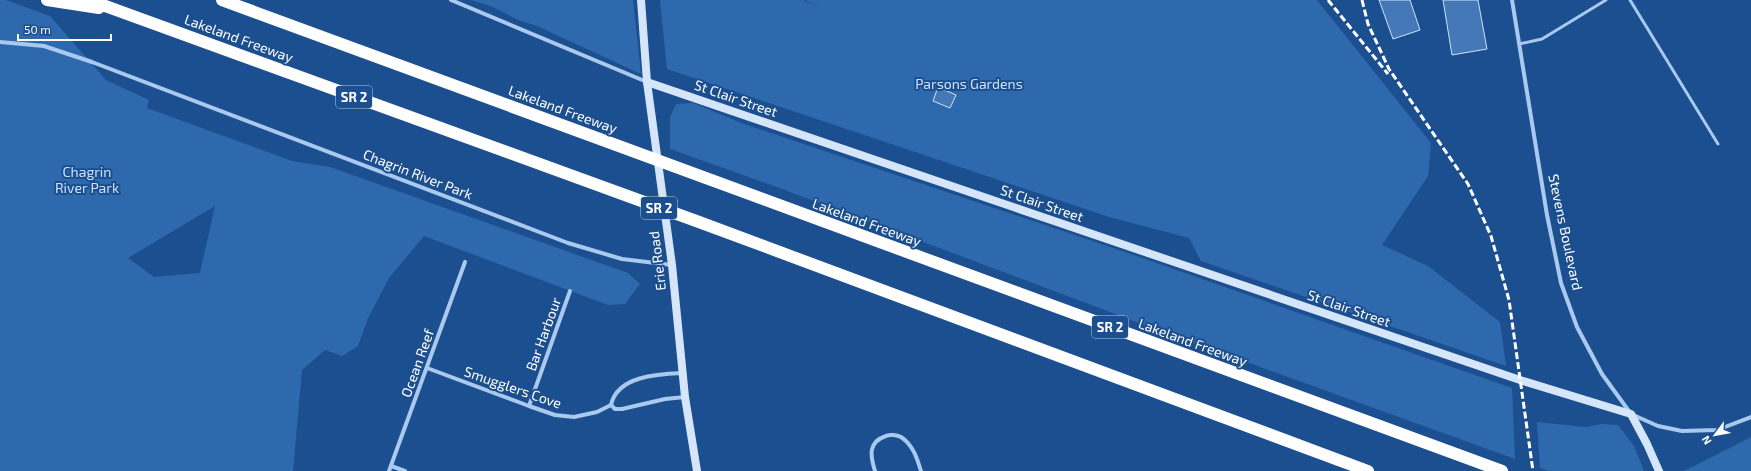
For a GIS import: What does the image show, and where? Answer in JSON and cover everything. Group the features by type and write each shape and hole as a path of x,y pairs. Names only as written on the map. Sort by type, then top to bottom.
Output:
{"highway":[{"path":"47,0 120,11"},
{"name":"Lakeland Freeway","path":"89,0 699,222 1368,471"},
{"name":"Lakeland Freeway","path":"222,0 614,144 718,184 1502,471"}],"street":[{"name":"St Clair Street","path":"451,0 647,82 1520,380 1631,414"},
{"name":"Erie Road","path":"641,0 647,82 672,265 685,397 697,471"},
{"name":"Stevens Boulevard","path":"1512,0 1547,215 1560,283 1577,327 1602,374 1631,414 1659,471"},
{"name":"Chagrin River Park","path":"0,42 44,46 92,62 568,243 622,260 672,265"},
{"name":"Ocean Reef","path":"389,471 465,262"},
{"name":"Bar Harbour","path":"528,406 570,291"},
{"name":"Smugglers Cove","path":"427,368 554,415 574,417 597,412 611,405"},
{"path":"682,372 662,374 641,379 624,386 616,392 611,405 615,408 622,409 665,399 685,397"},
{"path":"1631,414 1658,426 1682,431 1717,430 1751,417"},
{"path":"875,471 872,459 873,445 878,439 888,434 900,436 907,443 916,454 920,471"},
{"path":"391,466 405,471"}],"lane":[{"path":"1519,44 1542,39 1606,0"},
{"path":"1630,0 1718,144"}],"green space":[{"path":"0,0 6,0 50,16 106,80 149,100 147,108 292,161 330,167 628,273 640,284 625,304 608,305 424,236 389,278 368,318 358,346 342,356 325,350 302,370 293,471 0,471","holes":["215,206 200,273 154,277 128,258"]},
{"path":"471,0 633,0 641,74 537,26 518,20 493,7"},
{"name":"Parsons Gardens","path":"660,0 802,0 819,7 805,0 1317,0 1431,143 1428,176 1382,245 1428,266 1500,322 1506,366 1201,261 1189,238 1109,217 667,69"},
{"path":"693,103 744,124 1131,254 1512,388 1515,459 1163,332 774,186 670,149 670,117 676,104"},
{"path":"1537,422 1586,427 1601,424 1618,425 1634,446 1644,471 1548,471 1540,468"},
{"path":"1751,437 1751,471 1684,471"}],"building":[{"path":"1379,0 1410,0 1420,30 1393,39"},
{"path":"1443,0 1478,0 1487,49 1452,55"},
{"path":"938,87 956,95 950,108 933,101"}],"railway":[{"path":"1328,0 1388,74"},
{"path":"1362,0 1368,24 1389,69 1468,184 1491,236 1509,300 1533,471"}]}
